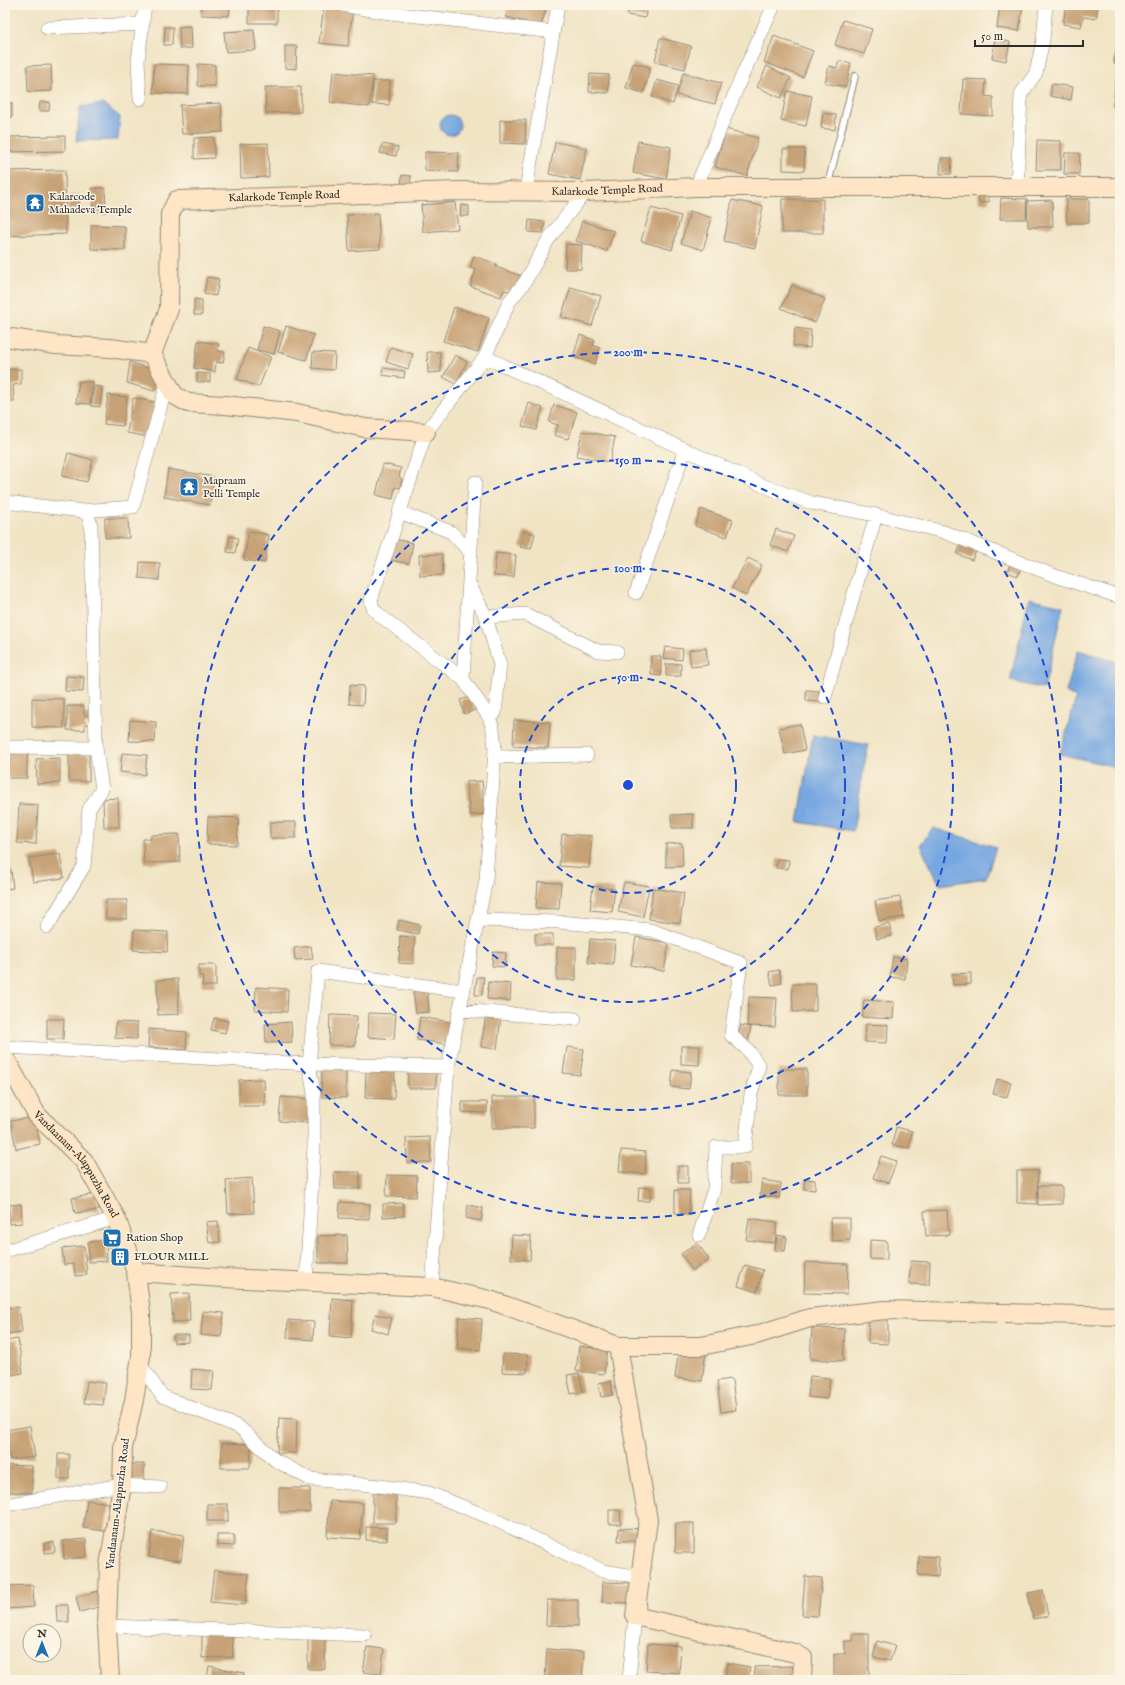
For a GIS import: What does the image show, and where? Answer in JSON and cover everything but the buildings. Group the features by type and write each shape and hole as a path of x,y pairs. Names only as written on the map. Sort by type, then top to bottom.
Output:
{"main road":[{"name":"Kalarkode Temple Road","path":"152,354 169,309 170,214 177,200 526,190 585,192 696,187 1120,187"},
{"path":"5,337 56,345 110,348 152,354 174,395 188,403 225,405 297,414 365,428 426,432"},
{"name":"Vandaanam-Alappuzha Road","path":"5,1058 37,1115 84,1161 116,1218 136,1272 141,1313 140,1364 134,1400 123,1448 122,1485 109,1566 107,1626 110,1680"},
{"path":"136,1272 306,1282 432,1287 490,1300 618,1346 701,1346 756,1336 810,1318 884,1310 1120,1316"},
{"path":"618,1346 648,1520 642,1577 635,1616 794,1653 803,1658 802,1680"}],"street":[{"path":"140,99 138,61 145,5"},
{"path":"342,5 384,12 553,32"},
{"path":"526,190 558,5"},
{"path":"696,187 742,76 774,5"},
{"path":"1017,188 1021,94 1036,73 1044,40 1046,5"},
{"path":"47,28 143,24"},
{"path":"432,1287 448,1067 462,991 479,920 486,880 494,756 493,729 489,717 462,679 378,614 371,600 372,592 426,432 485,357 509,302 525,282 548,240 585,192"},
{"path":"485,357 764,486 812,503 876,515 944,532 1058,577 1120,597"},
{"path":"5,502 82,511 133,506 167,383"},
{"path":"636,593 685,449"},
{"path":"462,679 475,482"},
{"path":"47,926 84,866 89,809 102,789 96,748 91,525 88,515 82,511"},
{"path":"399,512 451,532 471,554"},
{"path":"825,697 876,515"},
{"path":"469,582 486,617 500,665 495,713 489,717"},
{"path":"486,617 525,614 598,651 618,652"},
{"path":"5,747 96,748"},
{"path":"494,756 587,755"},
{"path":"479,920 559,922 650,930 741,963 731,1035 748,1050 759,1066 751,1094 745,1147 716,1147 714,1188 699,1235"},
{"path":"306,1282 314,1147 314,1094 309,1064 318,971 462,991"},
{"path":"459,1010 575,1019"},
{"path":"5,1047 309,1064 448,1067"},
{"path":"5,1251 116,1218"},
{"path":"140,1364 162,1396 239,1427 275,1460 310,1479 379,1486 429,1494 491,1518 603,1571 642,1577"},
{"path":"5,1505 122,1485 160,1487"},
{"path":"630,1680 635,1616"},
{"path":"107,1626 365,1635"}],"lane":[{"path":"828,188 854,76"}],"water":[{"path":"103,104 120,117 118,140 76,141 80,107"},
{"path":"450,115 457,118 460,125 457,132 450,135 443,132 440,125 443,118"},
{"path":"1029,598 1063,606 1044,689 1010,681"},
{"path":"1078,650 1120,663 1120,768 1060,754 1076,698 1066,692"},
{"path":"813,735 868,745 853,831 798,822"},
{"path":"933,828 996,847 986,878 940,885 920,845"}],"place":[{"name":"Kalarcode Mahadeva Temple","path":"35,203"},
{"name":"Mapraam Pelli Temple","path":"189,487"},
{"name":"Ration Shop","path":"112,1238"},
{"name":"FLOUR MILL","path":"120,1257"}]}
